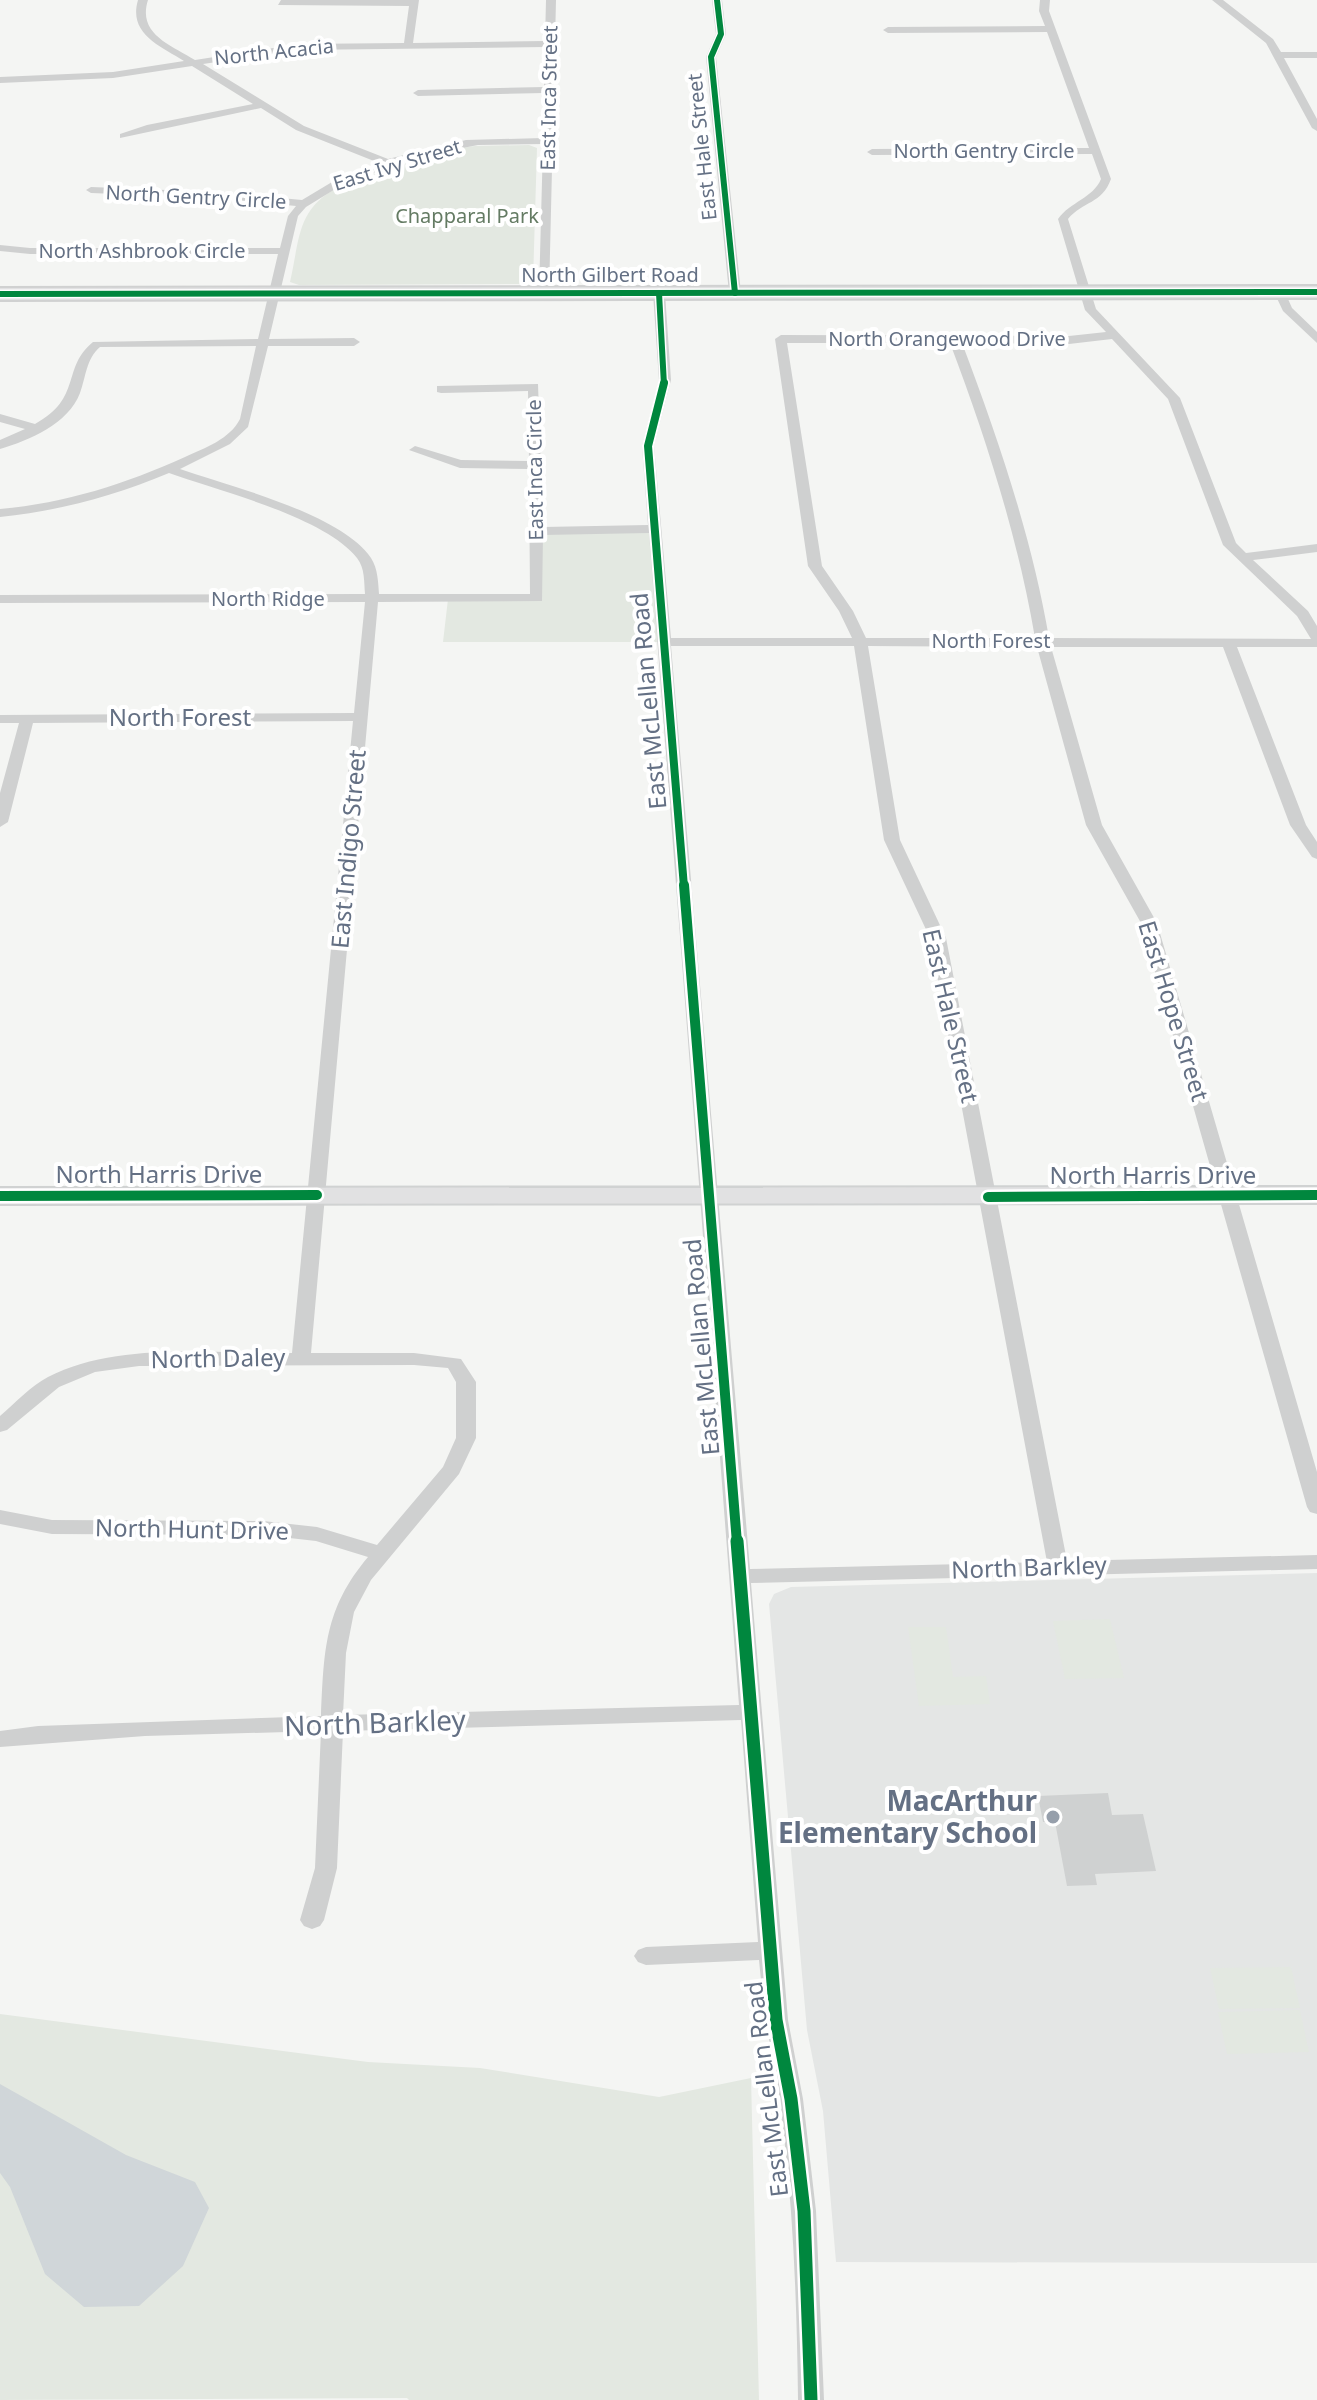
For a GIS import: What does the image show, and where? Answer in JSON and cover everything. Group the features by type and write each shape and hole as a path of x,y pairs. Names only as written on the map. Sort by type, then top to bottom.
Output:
{"main road":[{"name":"North Gilbert Road","path":"0,294 1317,292"}],"street":[{"path":"143,0 139,14 143,28 156,40 325,141 391,164"},
{"name":"East Inca Street","path":"545,293 551,0"},
{"name":"East Hale Street","path":"717,0 721,34 711,57 735,293"},
{"path":"1045,0 1044,11 1050,29 1106,179 1105,188 1070,210 1063,219 1091,310 1174,398 1230,545 1303,614 1317,640"},
{"path":"1217,0 1259,31 1278,55 1317,128"},
{"path":"281,3 414,1 408,45"},
{"path":"888,30 1050,29"},
{"name":"North Acacia","path":"0,80 100,76 299,47 550,44"},
{"path":"1278,55 1317,55"},
{"path":"418,93 549,90"},
{"path":"124,136 147,128 262,105"},
{"name":"East Ivy Street","path":"301,203 334,183 456,144 548,141"},
{"name":"North Gentry Circle","path":"872,152 1096,151"},
{"name":"North Gentry Circle","path":"91,190 217,195 301,203"},
{"path":"0,513 83,502 118,492 217,446 246,422 284,251 293,216 301,203"},
{"name":"North Ashbrook Circle","path":"0,248 30,251 284,251"},
{"path":"1280,292 1287,309 1317,339"},
{"name":"East McLellan Road","path":"659,293 665,380 648,446 776,2020 791,2099 800,2189 810,2320 811,2400"},
{"name":"North Orangewood Drive","path":"781,339 1069,340 1113,335"},
{"name":"East Hale Street","path":"781,339 815,566 831,593 853,618 860,641 892,840 938,938 1058,1566"},
{"name":"East Hope Street","path":"955,340 982,411 1035,596 1043,642 1094,825 1149,923 1317,1507"},
{"path":"0,445 55,417 70,403 88,352 97,344 354,342"},
{"name":"East Inca Circle","path":"441,389 534,387 537,598"},
{"path":"0,418 34,428"},
{"path":"415,450 460,464 535,465"},
{"name":"East Indigo Street","path":"169,469 306,519 340,535 362,555 371,574 372,599 301,1358"},
{"path":"536,531 655,529"},
{"path":"1244,557 1317,548"},
{"path":"133,599 135,583"},
{"name":"North Ridge","path":"0,599 537,598"},
{"name":"North Forest","path":"665,642 1317,640"},
{"path":"1228,642 1298,825 1317,854"},
{"name":"North Forest","path":"0,719 361,717"},
{"path":"0,822 27,719"},
{"name":"North Harris Drive","path":"0,1196 1317,1195"},
{"name":"North Daley","path":"0,1426 52,1383 91,1366 139,1360 301,1358 414,1359 454,1363 466,1382 466,1438 452,1469 382,1554"},
{"name":"North Hunt Drive","path":"0,1517 52,1527 263,1528 317,1534 382,1554"},
{"path":"312,1920 326,1868 335,1653 343,1612 363,1576 382,1554"},
{"name":"North Barkley","path":"740,1576 1317,1562"},
{"name":"North Barkley","path":"0,1739 130,1729 751,1712"},
{"name":"East McLellan Road","path":"646,1956 771,1950"}],"shaded area":[{"name":"MacArthur Elementary School","path":"1317,1573 1317,2263 836,2262 823,2111 807,2030 769,1604 774,1594 791,1587"},
{"path":"0,2084 126,2155 195,2182 209,2208 183,2266 139,2306 84,2307 45,2274 10,2187 0,2173"}],"green space":[{"name":"Chapparal Park","path":"529,145 537,148 533,282 299,285 290,282 307,216 324,196 338,187 446,150"},
{"path":"655,529 665,642 443,642 448,599 537,598 536,531"},
{"path":"1110,1619 1124,1678 1065,1679 1053,1621"},
{"path":"908,1627 946,1627 953,1677 986,1676 990,1704 919,1706"},
{"path":"1291,1967 1300,2008 1219,2009 1210,1968"},
{"path":"1300,2010 1309,2052 1227,2054 1218,2012"},
{"path":"0,2014 368,2062 480,2068 659,2097 751,2078 759,2400 0,2400"}],"building":[{"name":"MacArthur Elementary School","path":"1108,1793 1112,1815 1143,1814 1156,1871 1095,1874 1097,1885 1067,1886 1055,1822 1043,1822 1038,1796"}],"cycle path":[{"path":"717,0 721,34 711,57 735,293"},
{"path":"0,294 1317,292"},
{"path":"659,293 665,380 648,446 776,2020 791,2099 804,2211 811,2400"},
{"path":"0,1196 317,1195"},
{"path":"988,1197 1317,1195"}],"place":[{"name":"MacArthur Elementary School","path":"1053,1817"}]}
